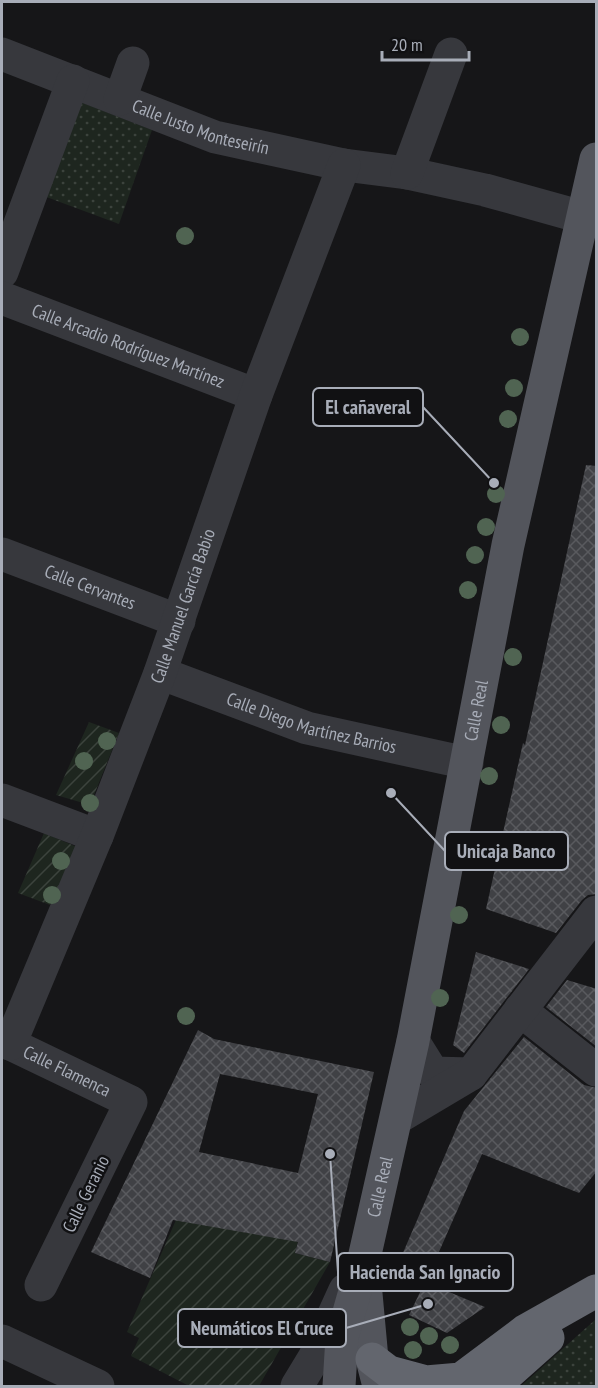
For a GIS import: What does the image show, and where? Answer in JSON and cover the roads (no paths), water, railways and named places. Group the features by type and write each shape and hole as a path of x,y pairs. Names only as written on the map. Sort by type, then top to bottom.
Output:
{"highway":[{"path":"375,1373 389,1372 426,1382 461,1379 525,1331 597,1293"},
{"path":"494,1386 597,1293"}],"main road":[{"name":"Calle Real","path":"339,1386 342,1337 365,1254 397,1118 508,545 582,216 597,159"},
{"name":"Calle Real","path":"365,1254 375,1373"}],"street":[{"name":"Calle Justo Monteseirín","path":"2,54 215,137 344,165 407,173 485,190 582,216"},
{"path":"407,173 451,54"},
{"path":"120,99 133,63"},
{"path":"2,272 73,81"},
{"name":"Calle Manuel García Babio","path":"6,1042 97,836 160,673 255,395 344,165"},
{"name":"Calle Arcadio Rodríguez Martínez","path":"2,298 255,395"},
{"name":"Calle Cervantes","path":"2,554 179,621"},
{"name":"Calle Diego Martínez Barrios","path":"160,673 307,728 466,763"},
{"path":"2,800 97,836"},
{"path":"397,1118 471,1074 597,912"},
{"path":"520,1010 597,1070"},
{"path":"413,1041 433,1073 471,1074"},
{"name":"Calle Flamenca","path":"6,1042 131,1102"},
{"name":"Calle Geranio","path":"41,1285 131,1102"},
{"path":"297,1386 314,1358 365,1254"},
{"path":"2,1341 98,1386"}],"place":[{"name":"El cañaveral","path":"494,483"},
{"name":"Unicaja Banco","path":"391,793"},
{"name":"Hacienda San Ignacio","path":"330,1154"},
{"name":"Neumáticos El Cruce","path":"428,1304"}]}
